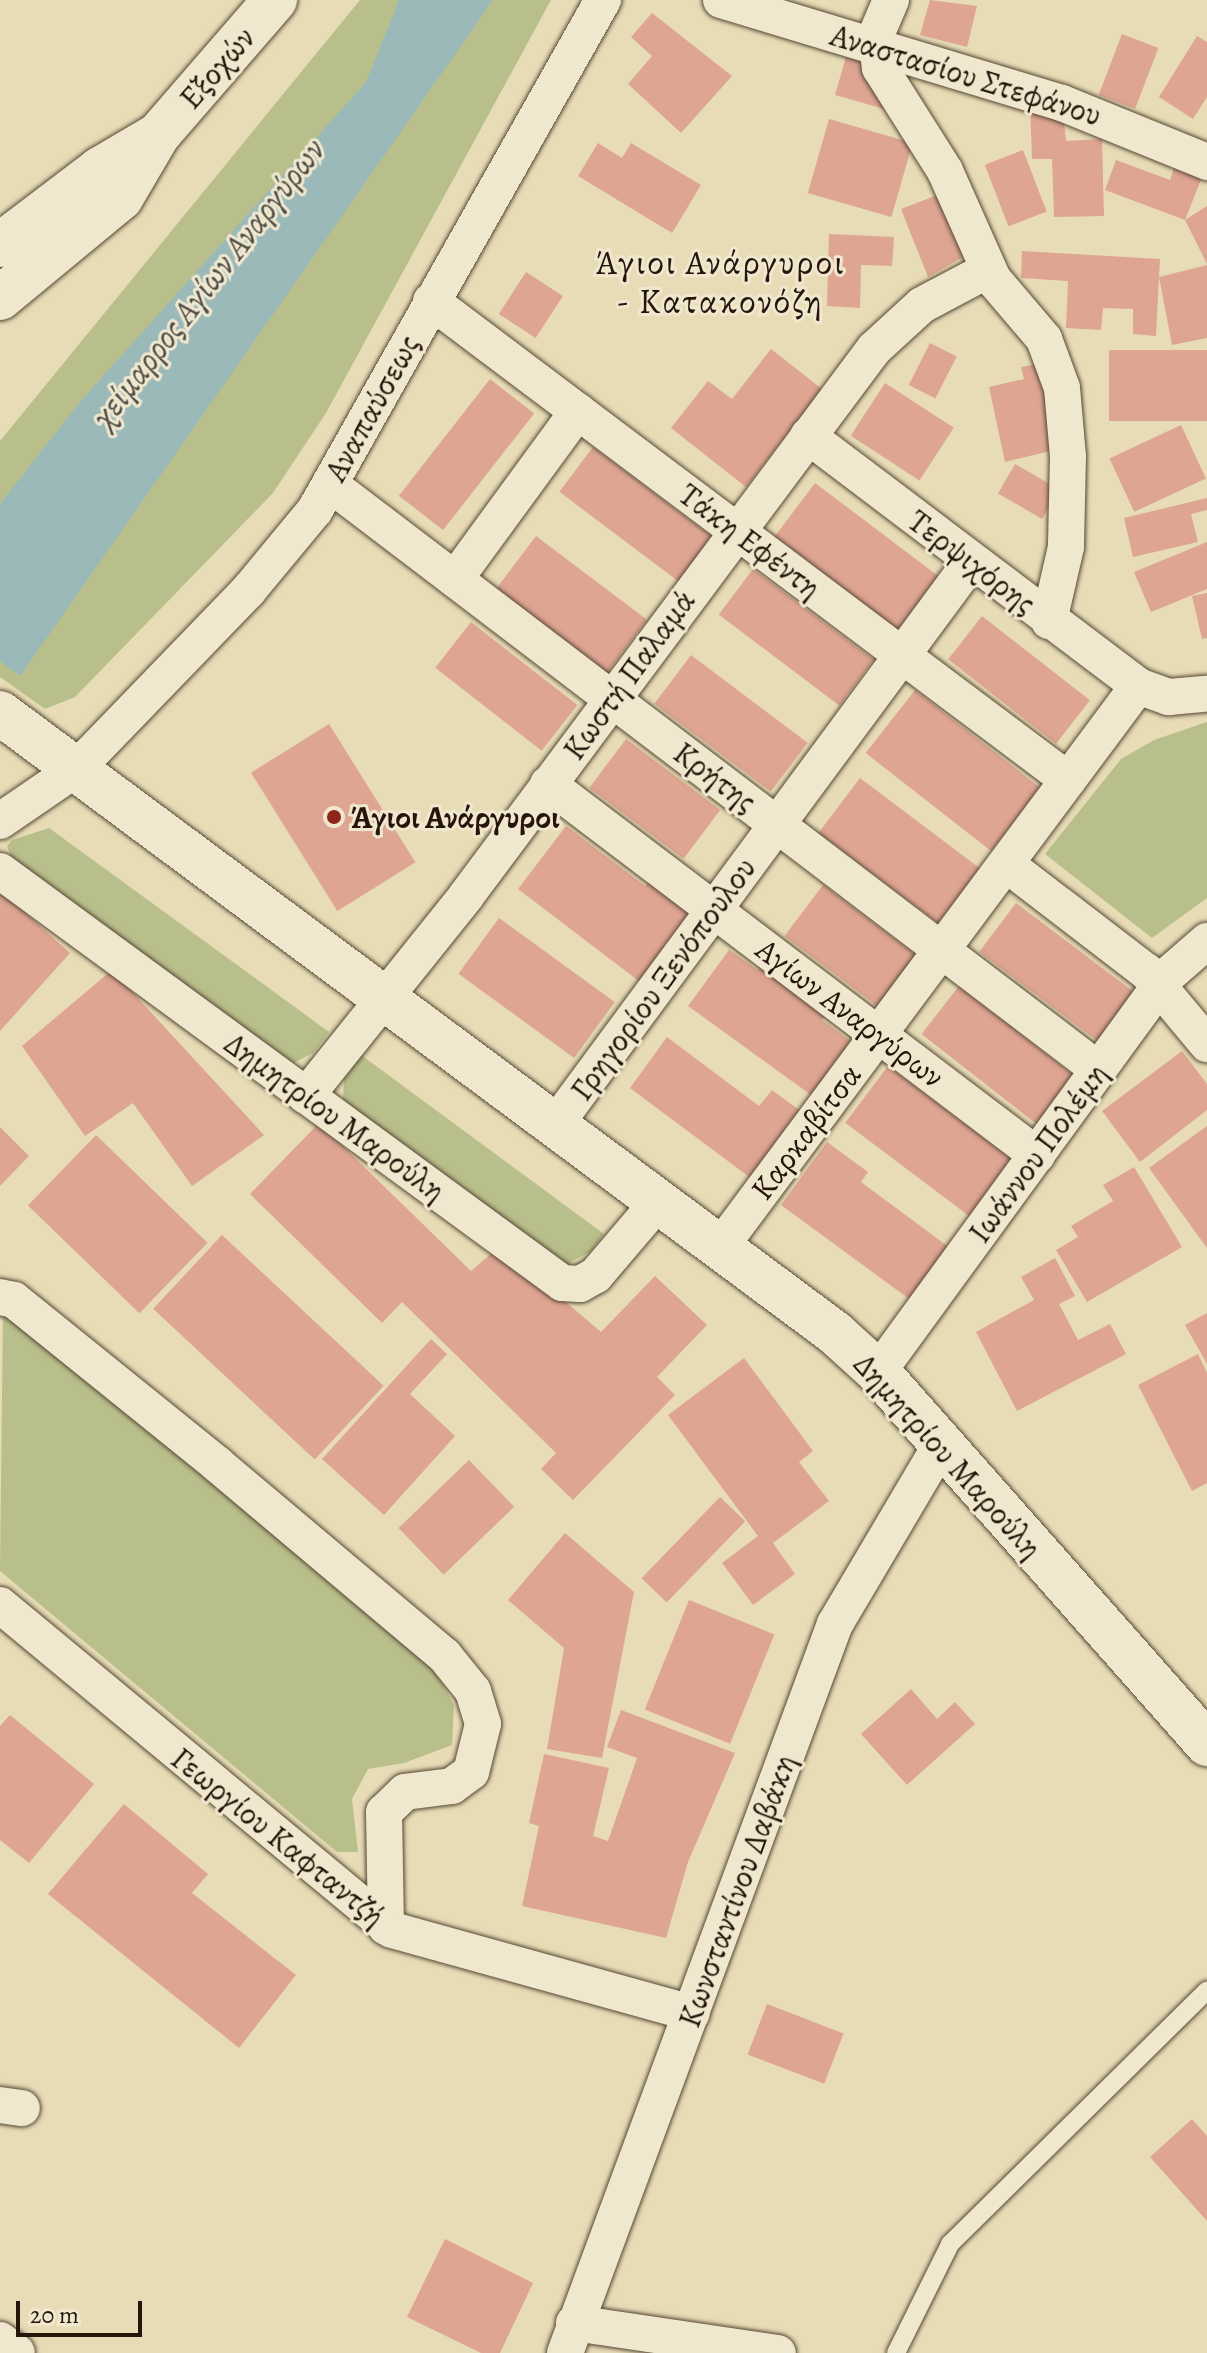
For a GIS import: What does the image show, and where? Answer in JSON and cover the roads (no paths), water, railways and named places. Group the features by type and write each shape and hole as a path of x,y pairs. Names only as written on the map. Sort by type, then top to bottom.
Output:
{"main road":[{"name":"Εξοχών","path":"158,135 275,0"},
{"path":"0,298 108,212 134,184 158,135"},
{"path":"9,230 100,169 158,135"},
{"name":"Δημητρίου Μαρούλη","path":"0,713 721,1246 878,1372 1207,1744"}],"street":[{"name":"Αναπαύσεως","path":"0,821 76,769 248,591 331,485 431,301 603,0"},
{"name":"Αναστασίου Στεφάνου","path":"721,0 1202,148"},
{"path":"891,0 878,26 875,46 885,79 945,171 988,270 1044,339 1062,388 1068,456 1066,547 1049,621"},
{"path":"9,230 108,212"},
{"name":"Κωστή Παλαμά","path":"306,1096 548,784 736,530 885,336 930,300 988,270"},
{"name":"Τάκη Εφέντη","path":"431,301 1068,780"},
{"path":"455,579 578,411"},
{"name":"Τερψιχόρης","path":"808,436 1138,686"},
{"name":"Κρήτης","path":"331,485 1099,1070"},
{"name":"Γρηγορίου Ξενόπουλου","path":"555,1125 971,562"},
{"path":"1138,686 1169,697 1207,694"},
{"name":"Καρκαβίτσα","path":"721,1246 1138,686"},
{"name":"Αγίων Αναργύρων","path":"548,784 1037,1155"},
{"path":"1006,864 1161,985 1207,1044"},
{"name":"Δημητρίου Μαρούλη","path":"0,871 567,1285 596,1275 659,1201"},
{"name":"Ιωάννου Πολέμη","path":"878,1372 1161,985 1207,941"},
{"path":"0,1297 14,1300 217,1464 444,1655 473,1691 483,1724 471,1772 452,1786 405,1792 384,1812 386,1927"},
{"name":"Κωνσταντίνου Δαβάκη","path":"570,2338 835,1624 941,1445"},
{"name":"Γεωργίου Καφταντζή","path":"0,1605 386,1927 415,1940 692,2013"},
{"path":"570,2338 778,2353"},
{"path":"0,2340 17,2353"}],"lane":[{"path":"896,2353 950,2244 1207,1991"}],"water":[{"name":"χείμαρρος Αγίων Αναργύρων","path":"399,0 493,0 20,676 0,661 0,504 79,403 366,82"}],"place":[{"name":"Άγιοι Ανάργυροι","path":"334,817"}],"district":[{"name":"Άγιοι Ανάργυροι - Κατακονόζη","path":"720,282"}]}
